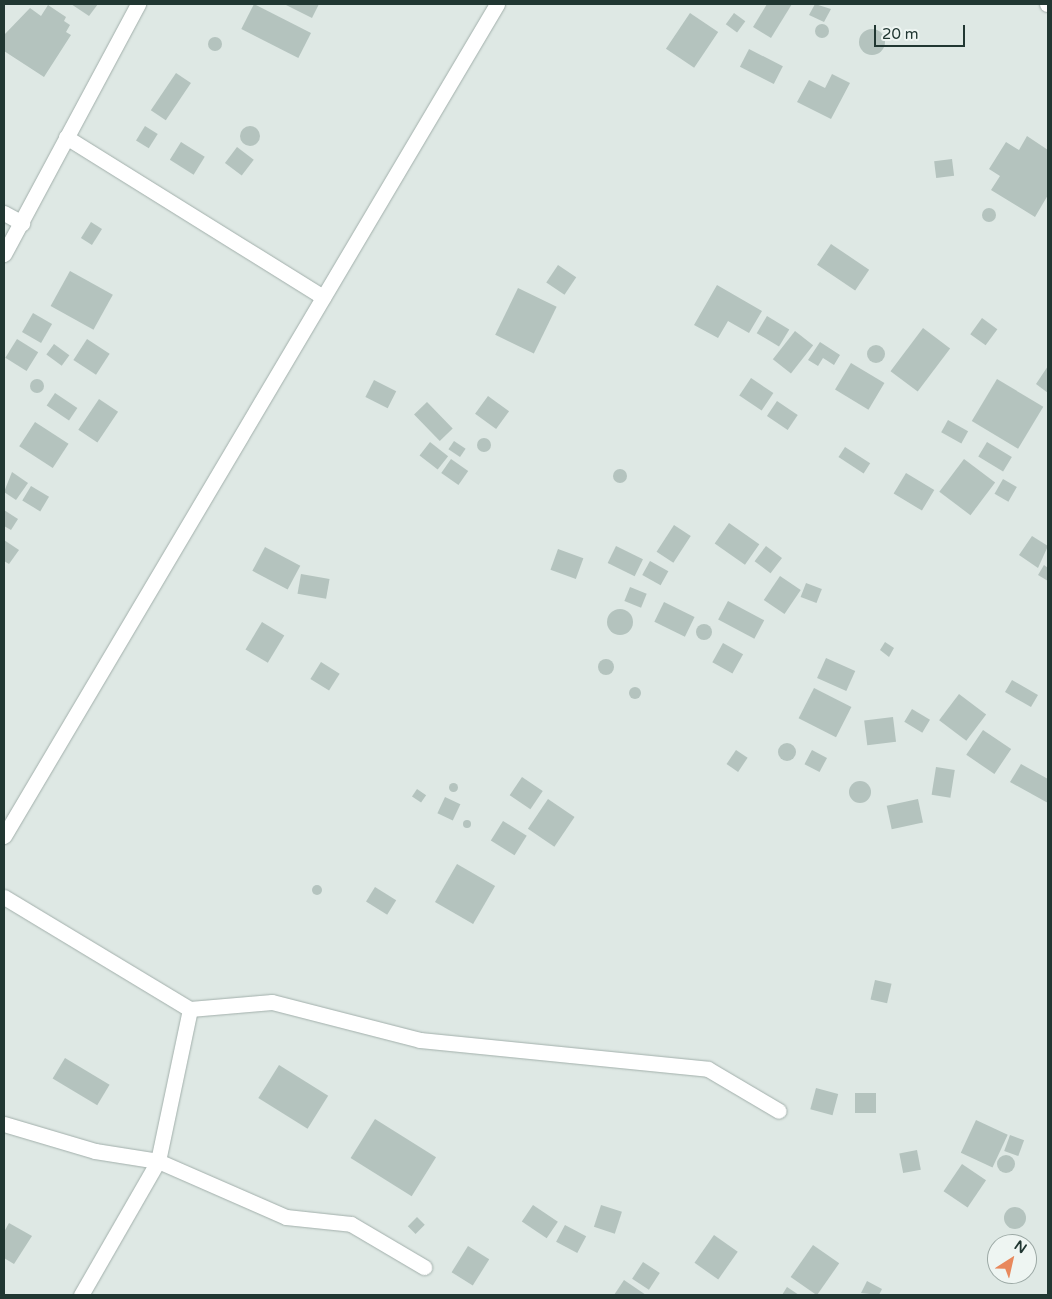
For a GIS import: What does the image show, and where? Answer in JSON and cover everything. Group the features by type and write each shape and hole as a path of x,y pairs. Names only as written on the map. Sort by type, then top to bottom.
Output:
{"street":[{"path":"4,254 138,4"},
{"path":"4,836 497,4"},
{"path":"66,137 323,297"},
{"path":"4,212 22,223"},
{"path":"4,898 190,1009 272,1002 420,1040 708,1069 779,1112"},
{"path":"81,1294 158,1161 190,1009"},
{"path":"4,1124 95,1151 158,1161 286,1216 351,1224 424,1267"}],"building":[{"path":"71,4 98,4 89,16"},
{"path":"254,4 311,33 298,58 241,29"},
{"path":"284,4 319,4 312,18"},
{"path":"767,4 792,4 771,38 753,27"},
{"path":"815,4 831,9 824,22 809,15"},
{"path":"48,5 66,17 64,21 70,25 66,32 71,35 44,77 4,51 4,35 30,8 41,16"},
{"path":"690,13 718,32 694,68 666,49"},
{"path":"734,13 745,21 737,33 726,24"},
{"path":"819,24 825,24 829,31 825,38 819,38 815,34 815,28"},
{"path":"872,29 881,33 885,42 881,51 872,55 863,51 859,42 863,33"},
{"path":"212,37 218,37 222,44 218,51 212,51 208,47 208,41"},
{"path":"749,49 783,66 774,84 740,67"},
{"path":"176,73 191,83 166,120 151,110"},
{"path":"832,74 850,83 831,119 797,102 809,80 825,88"},
{"path":"145,126 158,134 149,148 136,140"},
{"path":"246,126 254,126 260,132 260,140 254,146 246,146 240,140 240,132"},
{"path":"1027,136 1048,150 1048,195 1035,217 991,190 1000,176 989,169 1006,142 1019,150"},
{"path":"181,142 205,157 194,175 170,160"},
{"path":"237,147 254,160 242,176 225,163"},
{"path":"952,159 954,176 936,178 934,161"},
{"path":"989,208 994,210 996,215 994,220 989,222 984,220 982,215 984,210"},
{"path":"91,222 102,229 92,245 81,238"},
{"path":"831,244 869,270 855,290 817,265"},
{"path":"558,265 576,277 564,295 546,282"},
{"path":"70,271 113,295 93,330 51,306"},
{"path":"717,285 762,311 749,333 728,321 718,338 694,325"},
{"path":"518,288 557,307 534,354 495,335"},
{"path":"33,313 52,324 41,343 22,332"},
{"path":"767,316 789,329 779,347 757,333"},
{"path":"982,318 997,329 986,345 970,334"},
{"path":"923,328 950,348 918,392 891,371"},
{"path":"795,331 813,345 791,374 773,359"},
{"path":"17,339 38,352 27,371 5,358"},
{"path":"87,339 110,354 96,375 73,360"},
{"path":"820,342 840,355 834,365 823,358 818,366 808,360"},
{"path":"54,344 69,355 62,366 46,355"},
{"path":"872,345 880,345 885,350 883,361 872,363 867,358 867,350"},
{"path":"851,363 884,383 868,410 835,390"},
{"path":"1048,366 1048,393 1036,384"},
{"path":"751,378 773,393 762,411 739,395"},
{"path":"34,379 40,379 44,386 40,393 34,393 30,389 30,383"},
{"path":"997,379 1043,407 1018,449 972,421"},
{"path":"374,380 396,391 388,408 365,397"},
{"path":"55,393 77,408 69,421 47,405"},
{"path":"488,396 509,411 496,429 475,414"},
{"path":"99,399 118,412 97,443 78,430"},
{"path":"777,401 798,415 788,430 767,416"},
{"path":"427,402 453,429 440,441 414,415"},
{"path":"948,420 968,431 961,443 941,432"},
{"path":"35,422 69,444 53,468 19,446"},
{"path":"484,438 489,440 491,445 489,450 484,452 479,450 477,445 479,440"},
{"path":"454,441 466,449 460,457 448,449"},
{"path":"430,442 448,456 438,470 420,455"},
{"path":"987,442 1012,457 1003,472 978,457"},
{"path":"845,447 870,463 864,473 838,457"},
{"path":"451,459 468,471 458,485 441,473"},
{"path":"964,459 995,482 970,515 939,492"},
{"path":"620,469 625,471 627,476 625,481 620,483 615,481 613,476 615,471"},
{"path":"12,472 28,483 16,500 4,492"},
{"path":"906,473 934,490 922,511 894,494"},
{"path":"1003,479 1017,487 1008,502 994,494"},
{"path":"31,486 49,497 40,511 22,501"},
{"path":"4,510 18,519 11,530 4,526"},
{"path":"729,523 759,544 745,565 715,543"},
{"path":"674,525 691,536 673,563 657,552"},
{"path":"1032,536 1048,546 1038,568 1019,555"},
{"path":"4,540 19,550 9,564 4,561"},
{"path":"616,546 643,559 635,576 608,563"},
{"path":"766,546 782,558 771,573 755,561"},
{"path":"265,547 300,566 288,590 252,571"},
{"path":"558,549 583,558 576,579 550,570"},
{"path":"650,561 668,571 661,585 642,575"},
{"path":"1044,565 1048,568 1048,581 1038,575"},
{"path":"301,574 330,579 326,599 298,594"},
{"path":"780,576 801,590 785,614 764,600"},
{"path":"806,583 822,589 816,603 801,597"},
{"path":"630,587 647,594 641,608 624,601"},
{"path":"728,601 764,620 754,639 718,620"},
{"path":"664,602 695,617 685,637 654,622"},
{"path":"620,609 629,613 633,622 629,631 620,635 611,631 607,622 611,613"},
{"path":"262,622 284,635 268,663 246,649"},
{"path":"704,624 710,626 712,632 710,638 704,640 698,638 696,632 698,626"},
{"path":"885,642 894,648 889,657 880,650"},
{"path":"723,643 743,654 732,673 712,662"},
{"path":"826,658 855,671 846,691 817,678"},
{"path":"606,659 612,661 614,667 612,673 606,675 600,673 598,667 600,661"},
{"path":"321,662 340,674 329,691 310,679"},
{"path":"1012,680 1038,695 1031,707 1005,692"},
{"path":"633,687 637,687 641,693 637,699 633,699 629,695 629,691"},
{"path":"814,688 851,707 836,737 799,718"},
{"path":"959,694 986,714 966,741 939,720"},
{"path":"912,709 930,720 922,733 904,722"},
{"path":"893,717 896,742 867,745 864,721"},
{"path":"983,730 1011,749 994,774 966,755"},
{"path":"787,743 793,746 796,752 793,758 787,761 781,758 778,752 781,746"},
{"path":"736,750 748,758 738,772 726,764"},
{"path":"812,750 827,758 819,772 804,764"},
{"path":"1021,764 1048,779 1048,803 1010,782"},
{"path":"936,767 955,770 950,798 932,795"},
{"path":"522,777 543,791 530,809 510,795"},
{"path":"860,781 868,784 871,792 868,800 860,803 852,800 849,792 852,784"},
{"path":"453,783 457,787 453,791 449,787"},
{"path":"417,789 426,795 421,803 412,796"},
{"path":"445,797 460,804 453,820 437,813"},
{"path":"548,799 575,817 554,847 528,829"},
{"path":"918,799 923,822 892,829 887,806"},
{"path":"467,820 471,824 467,828 463,824"},
{"path":"503,821 527,836 515,855 491,841"},
{"path":"457,864 495,886 473,924 435,902"},
{"path":"315,885 319,885 322,890 321,894 315,895 312,892 312,888"},
{"path":"375,887 396,900 387,915 366,901"},
{"path":"875,980 892,984 887,1003 871,999"},
{"path":"65,1058 110,1085 97,1105 53,1079"},
{"path":"279,1065 328,1096 308,1129 258,1098"},
{"path":"816,1088 838,1094 833,1115 810,1109"},
{"path":"855,1093 876,1093 876,1113 855,1113"},
{"path":"375,1119 436,1157 412,1196 351,1158"},
{"path":"976,1120 1008,1135 993,1167 961,1153"},
{"path":"1010,1135 1024,1140 1018,1156 1004,1151"},
{"path":"917,1150 921,1170 903,1173 899,1153"},
{"path":"1006,1155 1012,1158 1015,1164 1012,1170 1006,1173 1000,1170 997,1164 1000,1158"},
{"path":"962,1164 986,1180 968,1208 944,1191"},
{"path":"533,1205 558,1222 547,1238 522,1222"},
{"path":"601,1205 622,1212 615,1234 594,1227"},
{"path":"1011,1207 1019,1207 1026,1214 1026,1222 1019,1229 1011,1229 1004,1222 1004,1214"},
{"path":"417,1217 425,1225 416,1234 408,1226"},
{"path":"9,1223 32,1236 14,1264 4,1258 4,1232"},
{"path":"565,1225 586,1236 577,1253 556,1242"},
{"path":"714,1235 738,1252 718,1279 694,1263"},
{"path":"813,1245 839,1263 817,1295 791,1277"},
{"path":"468,1246 489,1259 473,1286 452,1272"},
{"path":"643,1262 660,1273 649,1290 632,1279"},
{"path":"624,1280 646,1295 614,1295"},
{"path":"867,1281 882,1289 879,1295 861,1293"},
{"path":"787,1287 799,1295 782,1295"}]}
